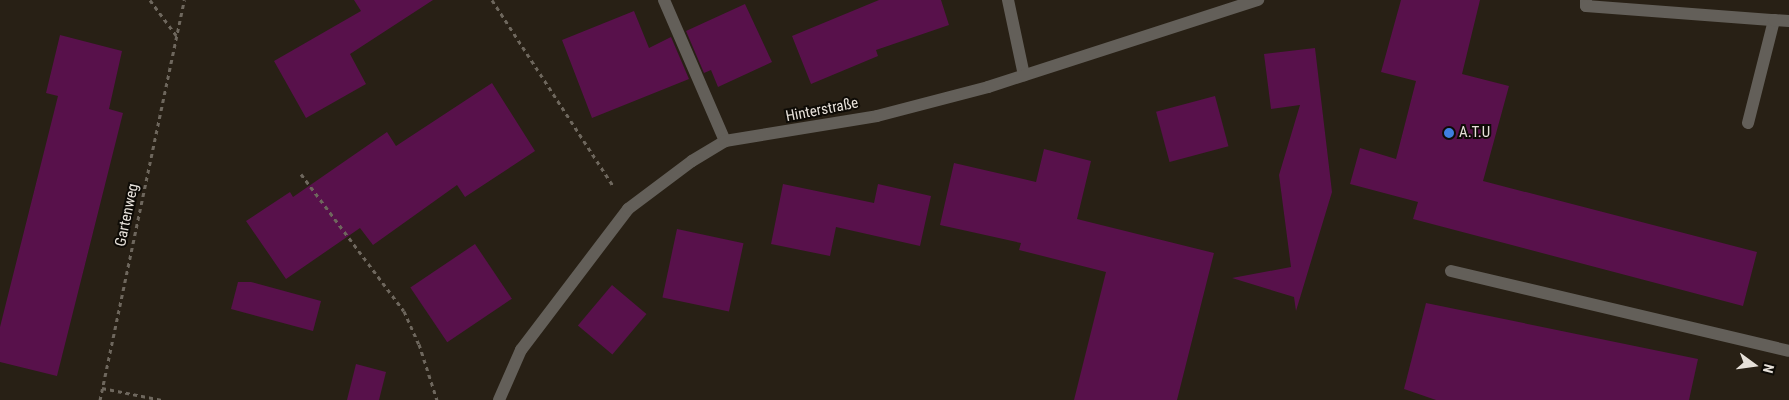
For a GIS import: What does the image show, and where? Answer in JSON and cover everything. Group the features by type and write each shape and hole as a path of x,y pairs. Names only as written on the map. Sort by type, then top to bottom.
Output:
{"street":[{"path":"664,0 725,142"},
{"path":"1008,0 1024,75"},
{"name":"Hinterstraße","path":"499,400 521,350 628,208 692,161 725,142 877,116 1024,75 1258,0"},
{"path":"1586,0 1586,6 1789,20"},
{"path":"1748,123 1774,20"},
{"path":"1451,271 1789,351"}],"path":[{"path":"150,0 176,35"},
{"name":"Gartenweg","path":"100,400 184,0"},
{"path":"492,0 628,208"},
{"path":"301,174 404,311 437,400"},
{"path":"102,388 162,400"}],"building":[{"path":"354,0 433,0 350,54 366,84 306,118 274,61 361,11"},
{"path":"879,0 941,0 949,25 876,50 878,56 811,84 792,36"},
{"name":"A.T.U","path":"1401,0 1480,0 1462,74 1509,86 1483,181 1757,252 1743,306 1413,219 1418,202 1350,184 1360,148 1396,159 1416,81 1381,72"},
{"path":"745,4 772,62 718,87 711,70 704,73 686,31"},
{"path":"634,11 649,48 671,37 689,79 592,118 562,40"},
{"path":"60,35 122,51 109,109 123,113 57,376 0,362 0,327 58,96 46,93"},
{"path":"1315,48 1332,192 1296,311 1294,297 1232,278 1291,267 1279,175 1300,105 1271,109 1264,54"},
{"path":"492,83 535,151 465,197 457,185 373,245 360,228 286,279 246,221 290,192 293,197 387,132 396,146"},
{"path":"1215,96 1228,146 1170,162 1156,112"},
{"path":"1044,149 1091,161 1077,219 1214,253 1177,400 1074,400 1106,272 1019,250 1021,243 940,225 954,163 1036,182"},
{"path":"783,184 874,203 878,184 931,196 920,246 836,227 830,256 771,244"},
{"path":"677,229 744,243 729,312 662,297"},
{"path":"475,244 512,299 447,342 410,288"},
{"path":"238,282 251,282 321,301 313,331 231,309"},
{"path":"612,285 646,314 612,355 578,326"},
{"path":"1426,303 1698,359 1689,400 1436,400 1404,389"},
{"path":"356,364 386,372 379,400 347,400"}],"place":[{"name":"A.T.U","path":"1449,133"}]}
